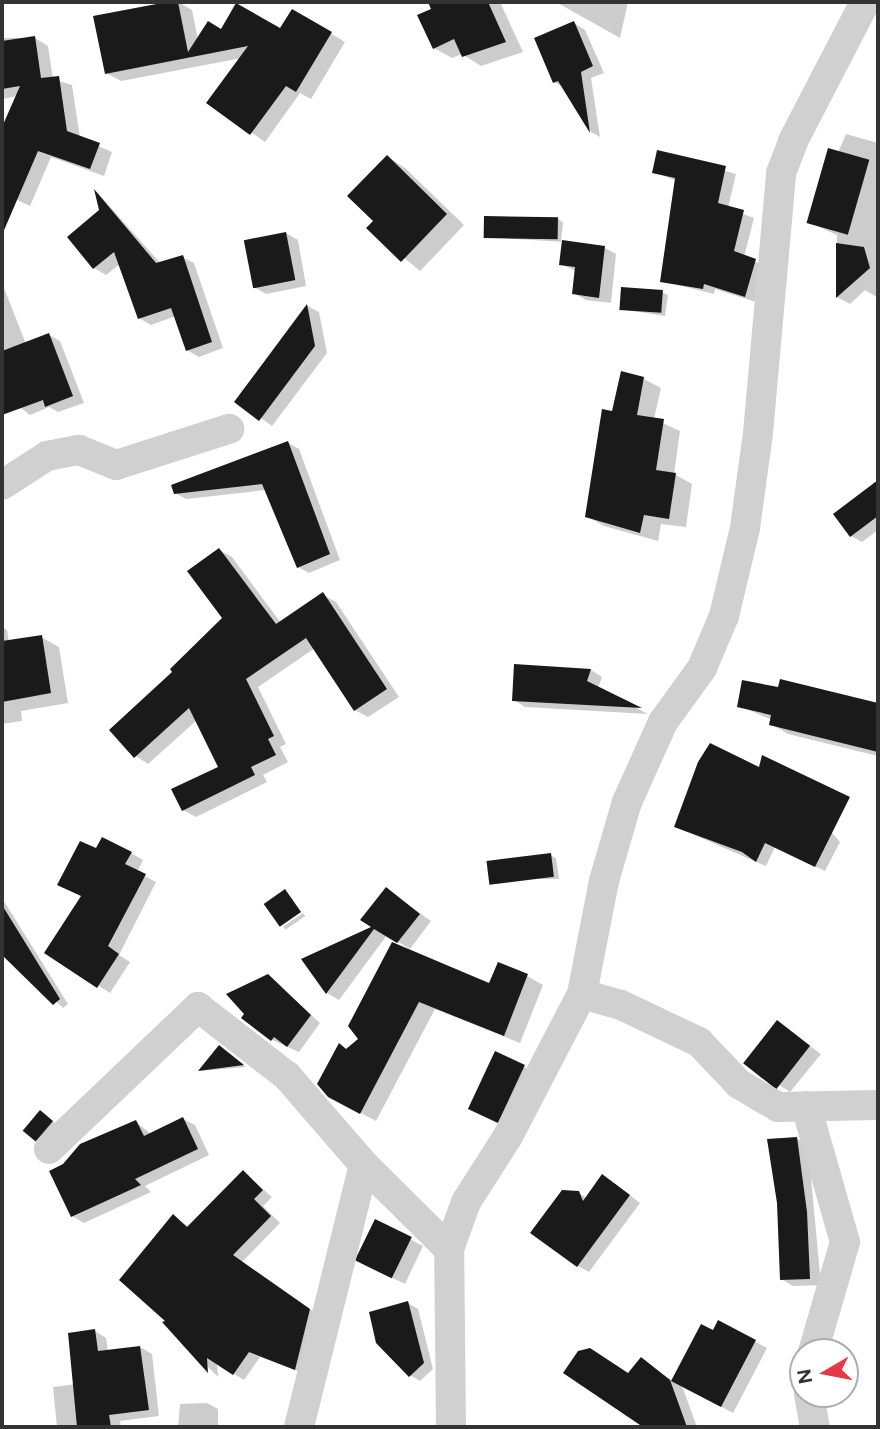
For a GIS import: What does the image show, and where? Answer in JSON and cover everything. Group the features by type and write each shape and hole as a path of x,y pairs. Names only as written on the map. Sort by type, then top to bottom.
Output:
{"street":[{"path":"451,1427 449,1249 466,1202 508,1136 582,993 604,881 627,802 663,722 702,668 724,616 745,528 781,173 793,141 866,2"},
{"path":"2,485 47,456 79,450 116,465 229,429"},
{"path":"582,993 621,1005 699,1042 739,1084 778,1107 878,1105"},
{"path":"49,1149 198,1007 287,1076 363,1165 449,1249"},
{"path":"806,1106 845,1242 817,1338"},
{"path":"299,1427 363,1165"},
{"path":"812,1408 815,1427"}],"building":[{"path":"178,2 188,52 208,21 221,29 236,3 280,28 292,9 332,32 296,92 286,86 250,135 206,103 248,46 105,74 93,16"},
{"path":"428,2 488,2 506,42 462,57 454,39 433,49 417,15 431,9"},
{"path":"574,21 593,66 581,72 590,133 558,81 553,83 534,38"},
{"path":"35,36 41,78 59,76 67,131 100,143 90,169 38,151 2,235 2,127 20,86 2,89 2,41"},
{"path":"828,148 869,160 848,235 807,223"},
{"path":"657,150 726,166 718,203 744,210 734,251 756,259 745,297 704,284 703,289 660,282 675,178 652,173"},
{"path":"387,155 447,214 401,262 366,228 373,221 347,196"},
{"path":"94,189 156,263 183,255 212,342 186,351 171,308 138,319 114,252 93,269 67,237 99,210"},
{"path":"484,216 558,217 558,239 484,238"},
{"path":"286,232 295,280 253,288 244,240"},
{"path":"562,240 605,246 599,298 572,294 575,267 559,265"},
{"path":"836,243 864,247 870,268 836,298"},
{"path":"621,287 663,290 661,313 619,310"},
{"path":"307,304 315,346 259,421 234,402"},
{"path":"49,333 73,396 45,407 43,400 2,415 2,351"},
{"path":"621,371 644,377 637,415 664,419 656,470 676,473 669,519 644,515 640,533 585,517 602,409 612,411"},
{"path":"288,441 330,554 297,568 262,484 174,494 171,485"},
{"path":"878,480 878,516 850,537 833,514"},
{"path":"219,548 276,624 323,592 387,689 354,711 306,638 246,679 274,736 268,739 276,755 251,767 255,775 182,811 171,789 218,767 189,708 134,758 109,730 172,672 170,669 222,618 187,571"},
{"path":"42,635 51,693 2,702 2,641"},
{"path":"514,664 591,669 587,681 642,708 512,701"},
{"path":"780,679 878,703 878,752 769,725 771,715 737,707 742,680 778,687"},
{"path":"710,743 759,767 762,755 850,797 815,867 765,843 756,862 742,852 674,827 698,762"},
{"path":"102,837 132,852 125,864 146,874 108,946 119,954 97,988 44,953 81,896 57,885 80,841 96,848"},
{"path":"551,853 554,877 489,885 486,861"},
{"path":"386,887 420,914 397,943 374,929 326,994 301,959 371,927 360,920"},
{"path":"285,889 301,912 280,927 264,904"},
{"path":"2,905 60,999 53,1005 2,955"},
{"path":"392,942 489,983 498,962 528,974 504,1036 419,1002 360,1114 328,1097 317,1084 339,1043 346,1049 358,1039 348,1026"},
{"path":"268,974 311,1015 287,1047 274,1037 271,1041 241,1018 244,1014 226,994"},
{"path":"777,1020 810,1046 776,1089 743,1063"},
{"path":"219,1045 244,1065 198,1071"},
{"path":"495,1051 525,1065 498,1123 468,1109"},
{"path":"40,1110 53,1121 36,1142 23,1131"},
{"path":"183,1117 198,1149 135,1179 141,1185 71,1217 49,1171 63,1164 80,1144 136,1120 144,1136"},
{"path":"797,1137 807,1212 810,1279 780,1280 777,1203 767,1139"},
{"path":"243,1170 263,1190 254,1199 271,1216 233,1255 310,1309 295,1370 249,1352 233,1375 207,1358 208,1373 162,1322 165,1321 119,1280 173,1214 187,1227"},
{"path":"602,1174 630,1195 577,1267 530,1233 562,1190 579,1191 583,1201"},
{"path":"375,1219 412,1237 392,1278 355,1260"},
{"path":"408,1301 424,1363 409,1377 376,1343 369,1312"},
{"path":"718,1320 756,1340 721,1407 671,1381 701,1324 713,1330"},
{"path":"95,1329 98,1351 140,1346 149,1410 109,1415 111,1427 77,1427 68,1333"},
{"path":"590,1348 628,1373 641,1357 670,1380 687,1427 643,1427 563,1373 578,1351"}]}
